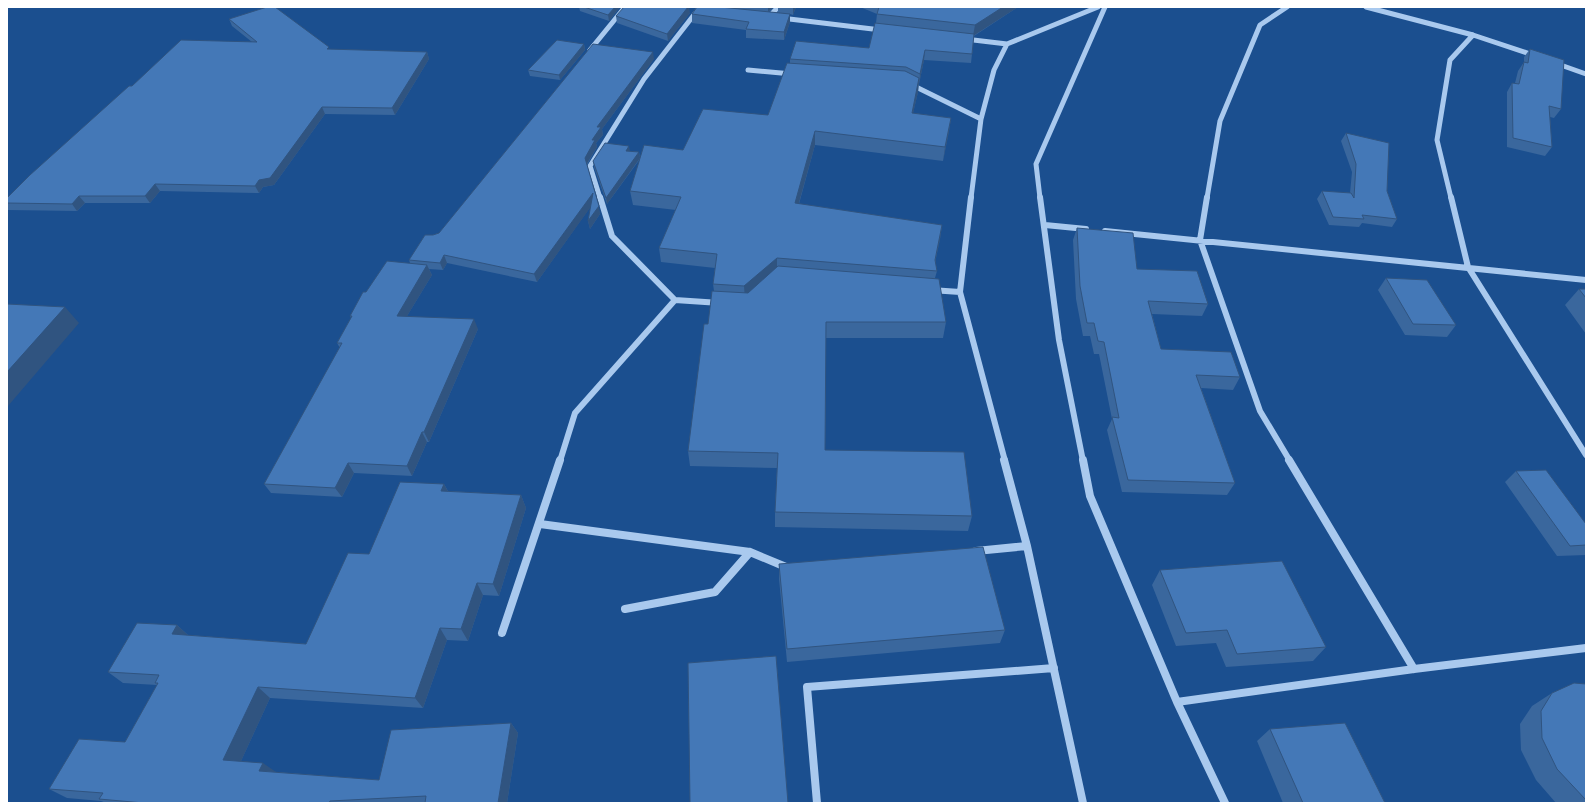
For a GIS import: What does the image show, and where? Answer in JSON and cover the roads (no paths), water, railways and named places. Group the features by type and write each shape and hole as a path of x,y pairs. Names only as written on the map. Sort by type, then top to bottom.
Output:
{"street":[{"path":"586,56 625,7"},
{"path":"770,16 778,7"},
{"path":"960,39 1007,44 1098,7"},
{"path":"1105,7 1036,164 1059,340 1090,496 1177,702 1225,803"},
{"path":"1287,7 1260,25 1220,121 1200,240 1260,411 1414,669"},
{"path":"1366,7 1474,35 1541,58"},
{"path":"704,11 694,10 644,79 590,166 612,236 675,300 725,303"},
{"path":"763,16 889,30"},
{"path":"1474,35 1450,60 1437,140 1468,267 1586,455"},
{"path":"1007,44 994,70 981,119 960,292 1027,546 1083,803"},
{"path":"1548,61 1586,74"},
{"path":"748,70 795,74"},
{"path":"905,81 981,119"},
{"path":"1045,225 1091,229"},
{"path":"1099,230 1586,280"},
{"path":"920,289 960,292"},
{"path":"502,633 540,524 575,413 675,300"},
{"path":"540,524 750,552 788,568 796,568"},
{"path":"963,552 1027,546"},
{"path":"625,609 715,592 750,552"},
{"path":"1177,702 1414,669 1586,648"},
{"path":"817,803 807,686 1054,668"}]}
